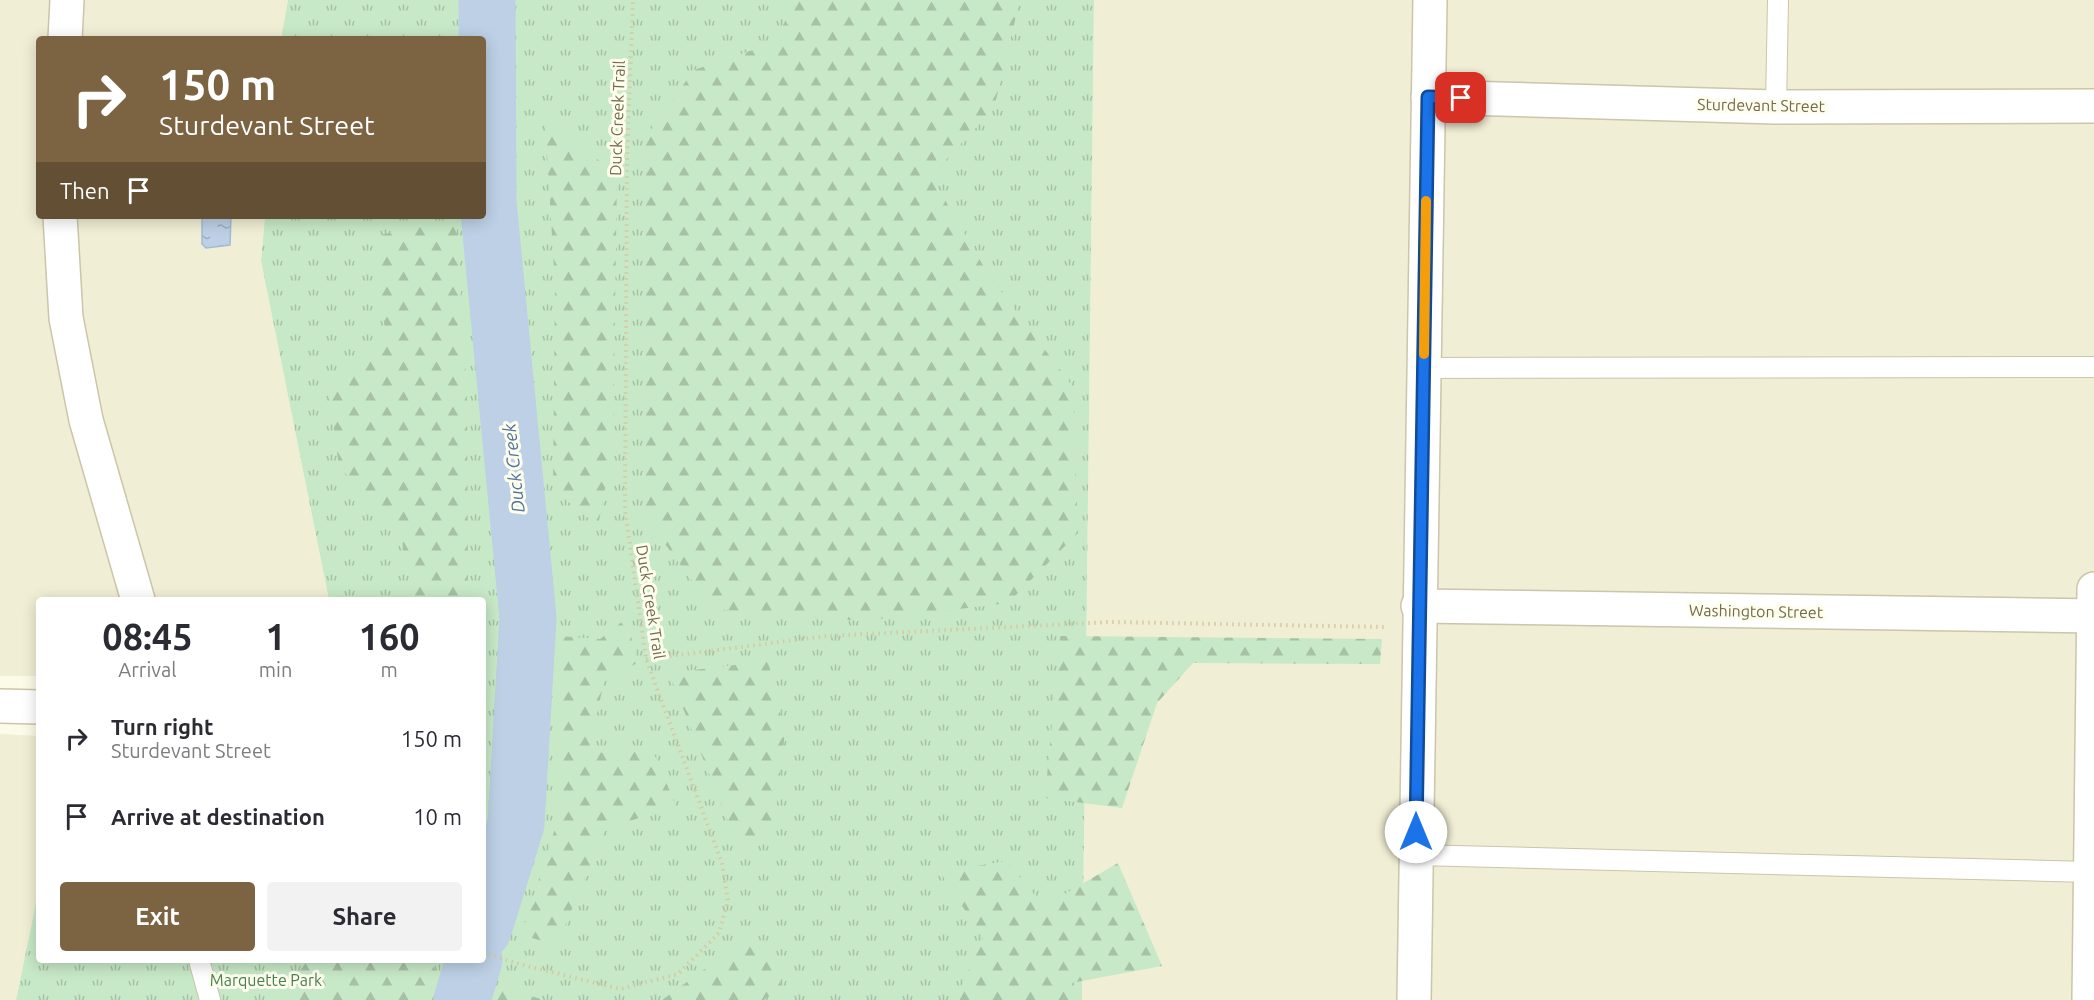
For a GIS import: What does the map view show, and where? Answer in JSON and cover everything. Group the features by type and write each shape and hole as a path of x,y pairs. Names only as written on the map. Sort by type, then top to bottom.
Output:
{"street":[{"path":"65,36 67,0"},
{"path":"1414,1000 1418,617 1430,0"},
{"name":"Sturdevant Street","path":"1428,97 1776,107 2094,106"},
{"path":"60,219 66,318 86,420 137,597"},
{"path":"2089,1000 2094,589"},
{"name":"Washington Street","path":"1418,617 2094,616"},
{"path":"0,706 36,707"}],"lane":[{"path":"1776,107 1778,0"},
{"path":"1424,368 2094,367"},
{"path":"1416,855 2090,872"},
{"path":"201,963 210,1000"}],"path":[{"name":"Duck Creek Trail","path":"486,953 519,964 620,989 678,974 719,933 728,901 722,863 646,659 626,510 627,157 633,0"},
{"path":"646,659 827,636 1110,622 1418,617"}],"shaded area":[{"path":"0,0 288,0 282,36 36,36 36,219 265,219 261,261 328,597 36,597 36,676 0,676"},
{"path":"1094,0 2094,0 2094,1000 1082,1000"},
{"path":"0,734 36,736 36,903 16,1000 0,1000"}],"green space":[{"name":"Marquette Park","path":"288,0 1094,0 1082,1000 16,1000 36,903 36,963 486,963 486,597 328,597 261,261 265,219 486,219 486,36 282,36"},
{"path":"799,0 1020,0 994,108 931,176 988,274 1073,387 1078,533 1008,603 862,621 713,609 645,517 645,138 694,70 771,44"},
{"path":"545,120 617,174 613,446 598,526 553,489 555,286"},
{"path":"456,221 467,393 468,597 393,597 412,588 399,527 339,467 329,392 385,330 374,236"},
{"path":"627,618 637,663 604,682 588,753 653,751 676,806 605,829 557,945 521,935 559,816 559,636 600,639"},
{"path":"1060,636 1382,639 1380,664 1193,663 1157,703 1122,808 1045,798"},
{"path":"768,661 785,733 775,816 743,859 669,673"},
{"path":"1006,861 1044,906 1118,863 1162,966 1071,983 1076,1000 955,1000 983,938 940,872"},
{"path":"749,937 774,945 781,985 764,1000 662,1000"},
{"path":"306,963 430,963 441,976 436,1000 278,1000"},
{"path":"499,986 544,1000 496,1000"}],"water":[{"path":"202,219 231,219 230,245 206,248 202,244"}],"waterway":[{"name":"Duck Creek","path":"486,920 516,824 528,618 488,202 487,0"},
{"name":"Duck Creek","path":"462,1000 473,963"}],"slow traffic":[{"path":"1424,354 1426,201"}],"route":[{"path":"1416,832 1428,97 1461,98"}]}
